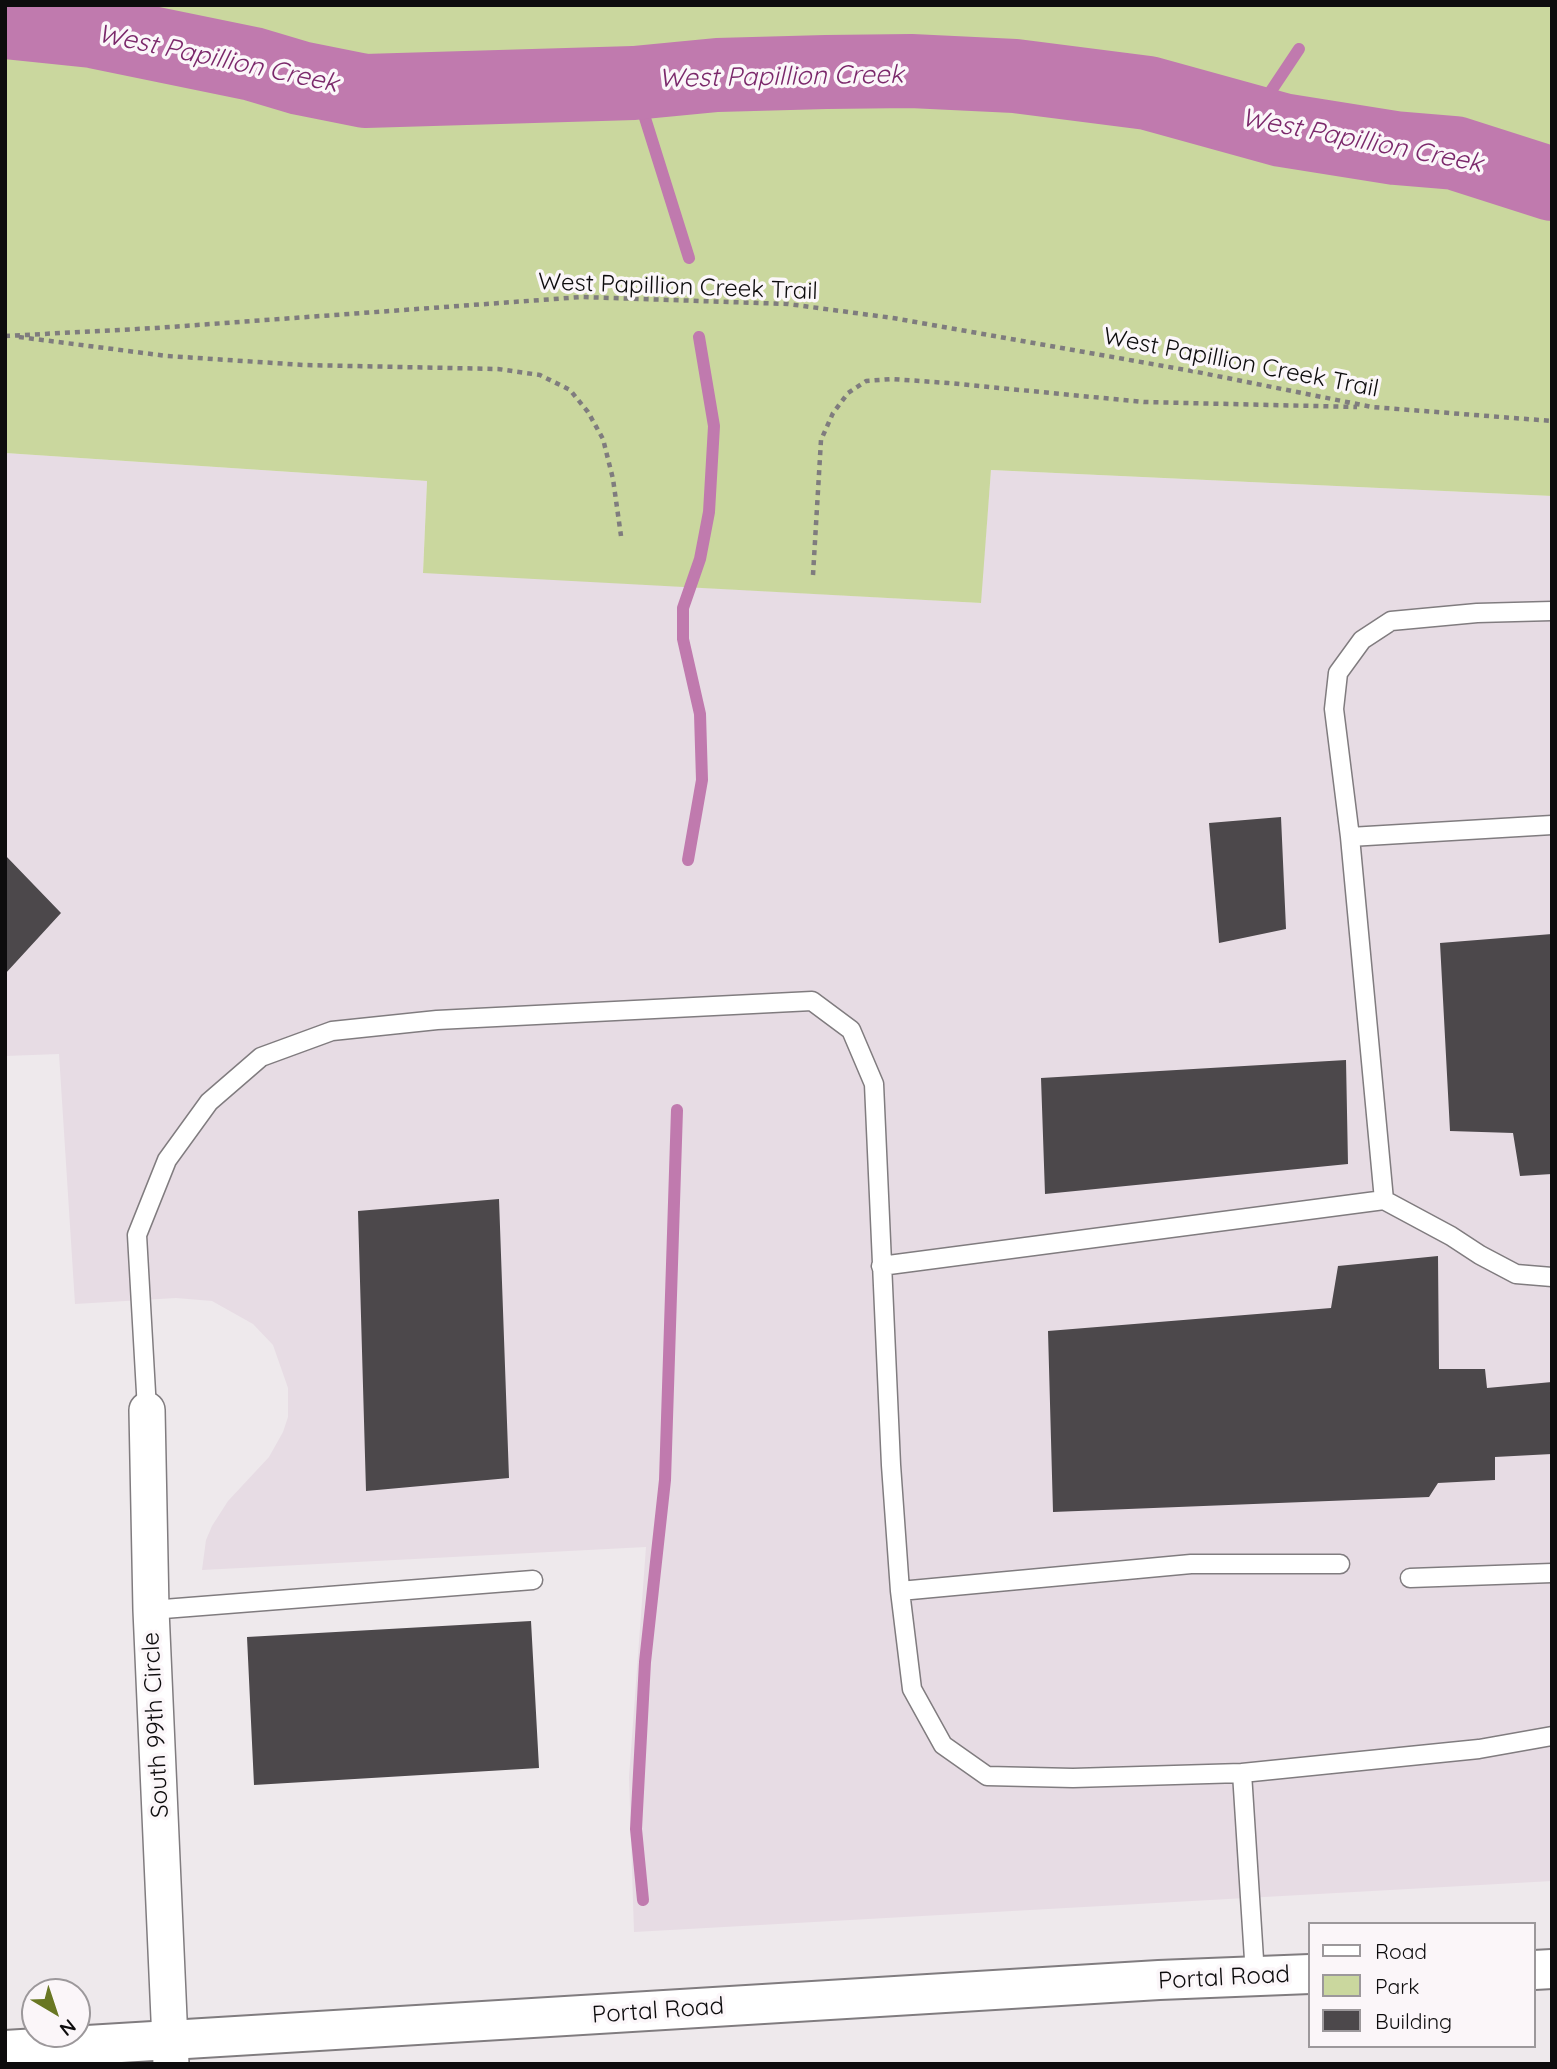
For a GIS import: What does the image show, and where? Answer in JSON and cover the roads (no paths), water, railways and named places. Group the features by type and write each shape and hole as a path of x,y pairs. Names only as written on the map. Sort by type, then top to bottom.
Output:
{"main road":[{"name":"Portal Road","path":"5,2050 171,2052 1255,1975 1308,1974"}],"street":[{"name":"South 99th Circle","path":"147,1410 151,1611 171,2052"}],"lane":[{"path":"1384,1200 1350,836 1334,709 1338,673 1362,640 1391,621 1477,613 1552,611"},
{"path":"1350,836 1552,825"},
{"path":"147,1410 137,1235 167,1160 209,1102 261,1057 332,1031 437,1020 812,1001 851,1030 874,1084 881,1266 900,1591 912,1689 943,1745 987,1776 1073,1778 1242,1773 1479,1749 1552,1736"},
{"path":"881,1266 1384,1200 1516,1274 1552,1277"},
{"path":"900,1591 1191,1564 1340,1564"},
{"path":"1410,1578 1552,1573"},
{"path":"151,1611 533,1580"},
{"path":"1242,1773 1255,1975"}],"waterway":[{"name":"West Papillion Creek","path":"5,22 92,31 253,64 300,78 365,91 634,83 717,75 826,72 911,71 1015,76 1148,93 1282,130 1395,148 1455,153 1552,184"},
{"path":"1251,121 1299,49"},
{"path":"634,83 689,258"},
{"path":"688,860 702,780 700,714 683,639 683,608 700,559 709,512 714,426 699,337"},
{"path":"643,1900 636,1829 645,1662 665,1480 677,1110"}]}
